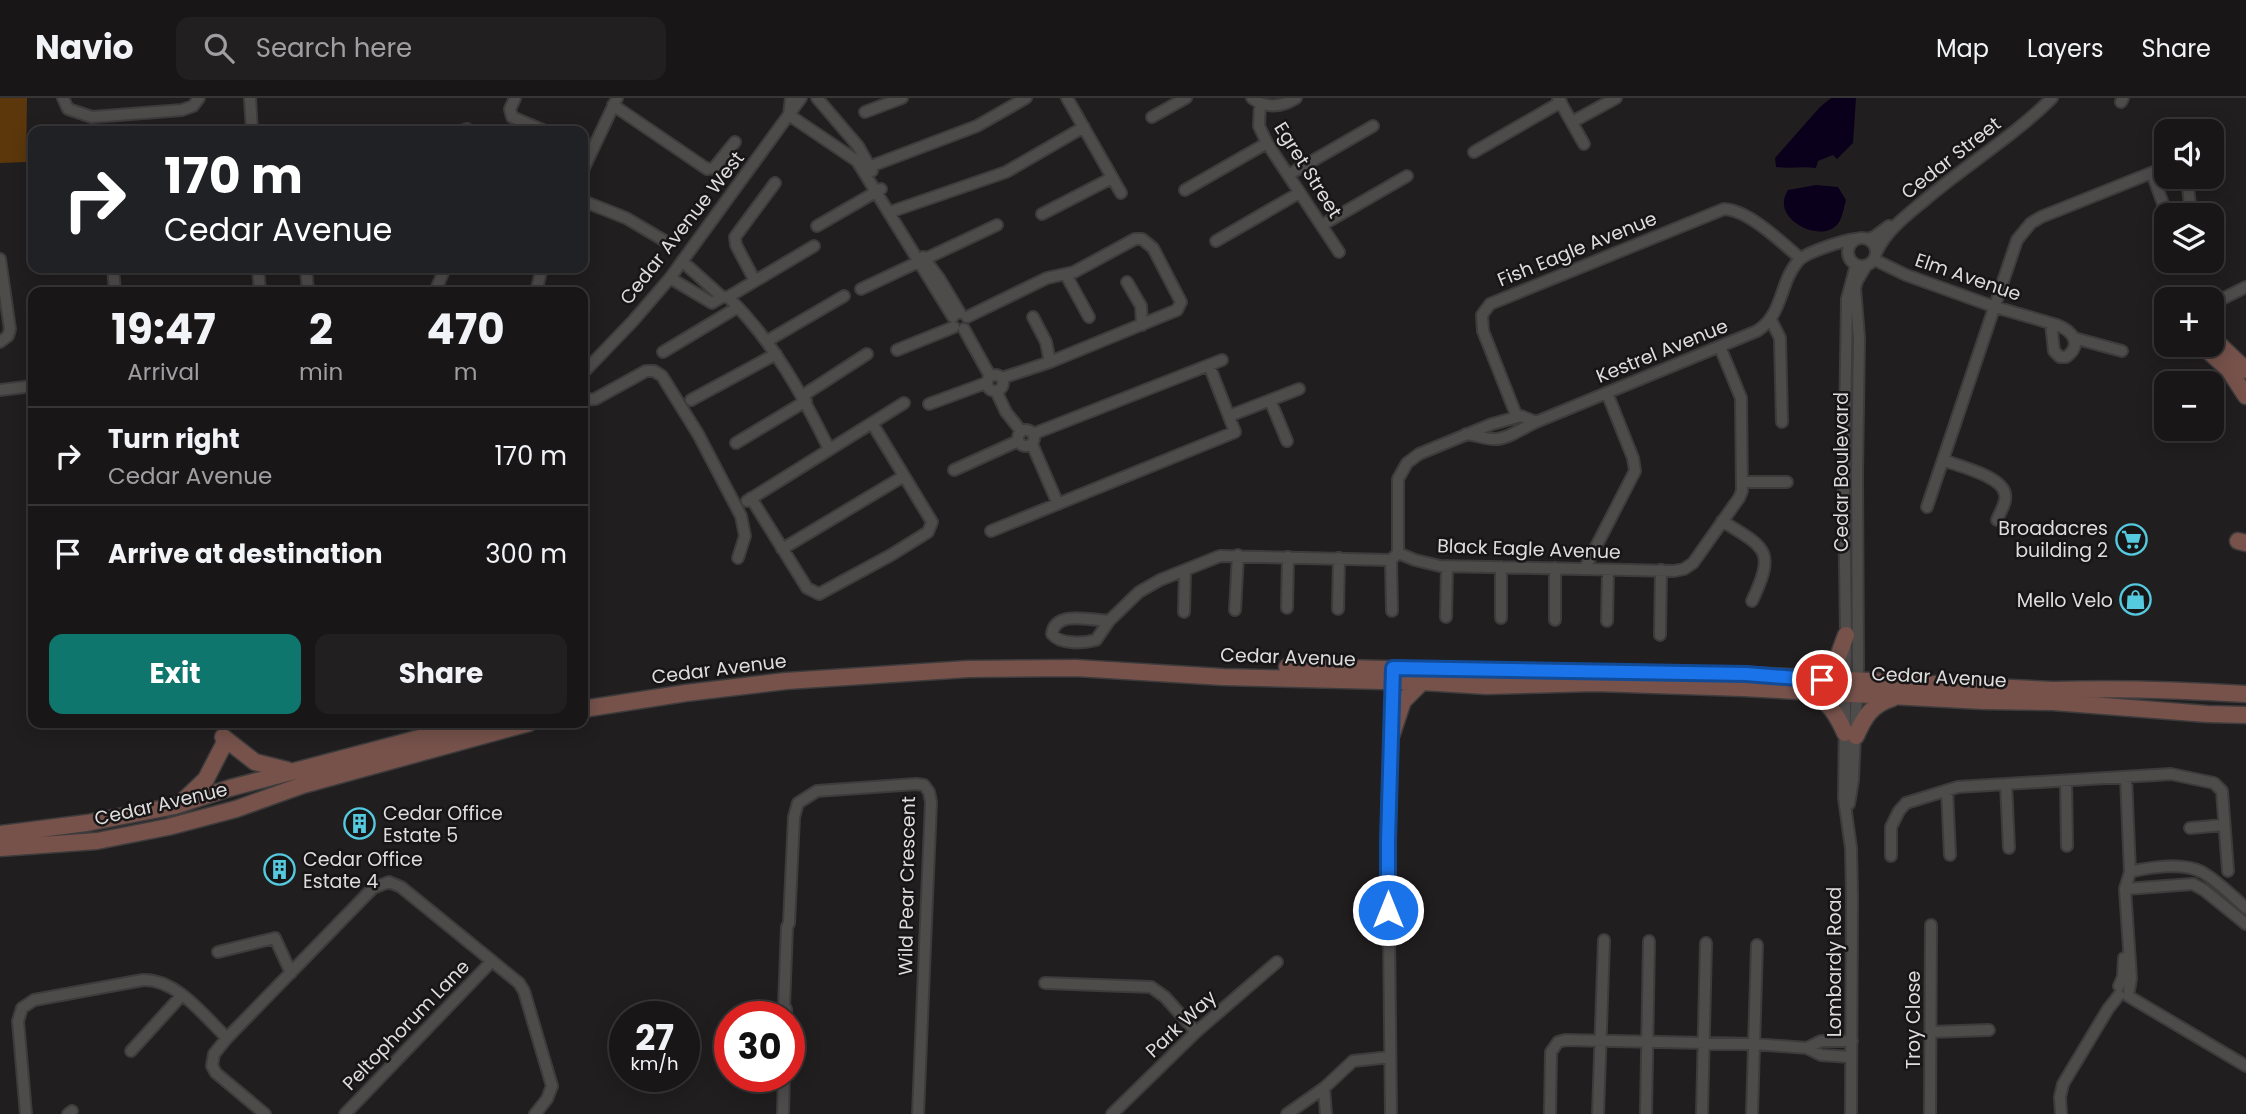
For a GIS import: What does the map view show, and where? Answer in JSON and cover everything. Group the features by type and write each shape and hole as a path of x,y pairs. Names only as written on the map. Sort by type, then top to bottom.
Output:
{"main road":[{"path":"2224,349 2246,370"},
{"path":"2214,357 2229,370 2246,396"},
{"path":"1846,635 1836,662 1810,685 1827,702 1850,734 1869,710 1882,701 1902,695"},
{"name":"Cedar Avenue","path":"588,701 754,678 853,669 959,663 1128,663 1392,674 1422,682 1486,686 1810,685 1983,701 2053,702 2246,715"},
{"name":"Cedar Avenue","path":"588,708 731,687 968,669 1076,668 1223,677 1746,674 1810,685"},
{"path":"1392,734 1404,701 1422,682"},
{"name":"Cedar Avenue","path":"1851,687 1927,682 2053,690 2108,688 2246,694"},
{"path":"2229,693 2246,685"},
{"name":"Cedar Avenue","path":"0,834 87,823 176,806 230,788 458,728"},
{"name":"Cedar Avenue","path":"0,848 97,841 168,827 236,809 320,780 511,728"},
{"path":"176,806 206,779 223,741 255,762 294,771"}],"street":[{"path":"63,98 68,109 93,117 182,110 193,106 199,98"},
{"path":"250,98 252,126"},
{"path":"515,98 510,109 512,117 533,126"},
{"path":"791,98 789,115 866,168"},
{"name":"Cedar Avenue West","path":"588,368 670,278 801,98"},
{"path":"817,98 858,146 878,190 959,321 988,380"},
{"path":"865,112 902,98"},
{"path":"866,168 977,126 1026,98"},
{"path":"1067,98 1121,193"},
{"path":"1152,117 1186,98"},
{"path":"1256,101 1273,106 1296,98"},
{"path":"1572,122 1616,98"},
{"name":"Cedar Street","path":"1868,260 1903,219 2037,108 2045,98"},
{"name":"Cedar Street","path":"1848,251 1851,242 1885,230 1946,177 2036,114 2052,98"},
{"path":"1475,152 1560,100 1584,144"},
{"name":"Egret Street","path":"1256,101 1258,121 1267,143 1339,252"},
{"path":"588,147 615,102 707,169 715,168 735,142"},
{"path":"1288,175 1373,126"},
{"path":"893,211 1006,172 1084,127"},
{"path":"1185,190 1267,143"},
{"path":"1927,507 2017,240 2034,221 2152,173 2163,203"},
{"path":"1322,225 1407,176"},
{"path":"1042,214 1112,178"},
{"path":"755,281 736,245 735,237 775,183"},
{"path":"878,190 921,260"},
{"path":"817,226 878,190"},
{"path":"1216,241 1299,193"},
{"path":"588,203 626,218 665,241"},
{"name":"Fish Eagle Avenue","path":"1517,417 1483,331 1482,315 1490,304 1724,209 1741,213 1800,258"},
{"path":"861,289 997,225"},
{"path":"897,350 1047,278 1066,275 1135,239 1148,242 1181,302 1177,310 1000,385"},
{"path":"1782,422 1780,338 1771,320 1785,285 1800,258 1842,242 1862,239 1872,242 1868,260 1849,257 1848,251 1832,246"},
{"path":"670,278 712,303 814,246"},
{"path":"0,259 10,329 8,336 0,342"},
{"name":"Elm Avenue","path":"1868,260 1995,307 2068,330 2074,338 2122,351"},
{"name":"Cedar Boulevard","path":"1851,687 1846,635 1844,551 1847,299 1868,260"},
{"name":"Cedar Boulevard","path":"1851,687 1859,387 1859,328 1855,288 1868,260"},
{"path":"682,261 738,307 767,341 804,398 829,449"},
{"path":"1066,275 1089,317"},
{"path":"1126,282 1141,306 1142,325"},
{"path":"2224,298 2246,287"},
{"path":"767,341 844,296"},
{"path":"663,352 738,307"},
{"path":"1033,317 1045,342 1050,362"},
{"name":"Kestrel Avenue","path":"1466,435 1497,439 1757,331 1771,320"},
{"path":"2051,324 2056,355 2063,358 2070,355 2074,338"},
{"name":"Black Eagle Avenue","path":"1109,621 1060,620 1054,625 1052,634 1055,639 1061,640 1094,641 1109,621 1139,592 1220,556 1395,556 1447,566 1608,570 1678,570 1690,566 1739,498 1743,482 1742,401 1720,347"},
{"path":"691,400 776,354"},
{"path":"736,443 867,354"},
{"path":"929,404 998,375 1024,446 1033,439 1222,360"},
{"path":"991,531 1235,432 1209,365"},
{"path":"588,400 646,371 654,371 662,376 698,434 741,516 745,536 738,558"},
{"path":"0,390 28,387"},
{"path":"1846,387 1859,387"},
{"path":"1229,416 1299,389"},
{"path":"1585,568 1635,471 1633,457 1607,393"},
{"path":"1270,400 1287,441"},
{"path":"872,423 932,522 931,527 928,532 891,555 819,594 807,588 749,499 904,403"},
{"path":"1517,417 1536,422"},
{"name":"Kestrel Avenue","path":"1395,556 1398,484 1402,469 1416,456 1517,417"},
{"path":"954,470 1020,436"},
{"path":"1033,439 1058,504"},
{"path":"1943,460 1990,477 2002,486 2006,497 1997,520"},
{"path":"782,549 904,476"},
{"path":"1743,482 1787,482"},
{"path":"1723,521 1757,543 1763,552 1765,570 1752,601"},
{"path":"1235,610 1238,555"},
{"path":"1392,611 1395,556"},
{"path":"1287,608 1289,557"},
{"path":"1338,609 1339,558"},
{"path":"1446,617 1447,566"},
{"path":"1501,567 1501,618"},
{"path":"1555,568 1555,620"},
{"path":"1184,612 1185,570"},
{"path":"1607,621 1608,570"},
{"path":"1660,635 1661,570"},
{"path":"1391,1114 1388,841 1392,674"},
{"name":"Lombardy Road","path":"1851,687 1853,780 1847,810 1852,896 1851,1114"},
{"path":"1891,856 1890,834 1894,820 1906,803 1947,791 1961,787 2176,774 2214,783 2222,791 2228,871"},
{"path":"2060,1114 2063,1084 2108,1009 2124,992 2131,978 2125,888 2130,872 2126,777"},
{"path":"2066,781 2067,846"},
{"name":"Wild Pear Crescent","path":"789,1001 794,817 799,803 804,797 817,791 920,784 927,788 931,803 918,1114"},
{"path":"2006,784 2009,848"},
{"path":"1947,791 1950,855"},
{"path":"2190,828 2224,825"},
{"path":"2130,872 2186,867 2200,871 2246,908"},
{"path":"265,1114 216,1073 211,1060 227,1038 373,888 389,882 397,883 492,961 524,991 551,1079 550,1094 535,1114"},
{"path":"2125,888 2188,883 2198,886 2246,924"},
{"path":"2211,897 2220,886"},
{"name":"Troy Close","path":"1930,1114 1931,925"},
{"path":"218,952 275,938 291,973"},
{"path":"1598,1114 1604,940"},
{"path":"1646,1114 1649,941"},
{"path":"1702,1114 1706,943"},
{"path":"1752,1114 1757,945"},
{"name":"Peltophorum Lane","path":"345,1114 492,961"},
{"name":"Park Way","path":"1112,1114 1196,1032 1277,962"},
{"path":"26,1114 18,1021 22,1008 27,1004 44,998 143,979 159,980 173,987 227,1038"},
{"path":"1045,983 1151,987 1165,997 1196,1032"},
{"path":"2124,992 2246,1066"},
{"path":"131,1051 182,995"},
{"path":"1930,1032 1989,1030"},
{"path":"1550,1114 1551,1052 1558,1042 1565,1040 1754,1044 1807,1048 1821,1055 1851,1057"},
{"path":"1807,1048 1821,1041 1852,1041"},
{"path":"1287,1114 1324,1088 1355,1060 1390,1057"},
{"path":"1324,1088 1326,1114"},
{"path":"783,1114 784,1092"}],"shaded area":[{"path":"0,98 27,98 26,162 0,163"},
{"path":"1831,98 1856,98 1853,143 1837,159 1833,155 1818,161 1816,168 1776,167 1775,158"},
{"path":"1816,185 1838,187 1846,200 1839,223 1822,232 1803,228 1795,223 1785,209 1784,200 1788,190"}],"place":[{"name":"Broadacres building 2","path":"2131,539"},
{"name":"Mello Velo","path":"2136,600"},
{"name":"Cedar Office Estate 5","path":"360,824"},
{"name":"Cedar Office Estate 4","path":"280,870"}],"route":[{"path":"1388,910 1393,668 1746,674 1822,680"}]}
